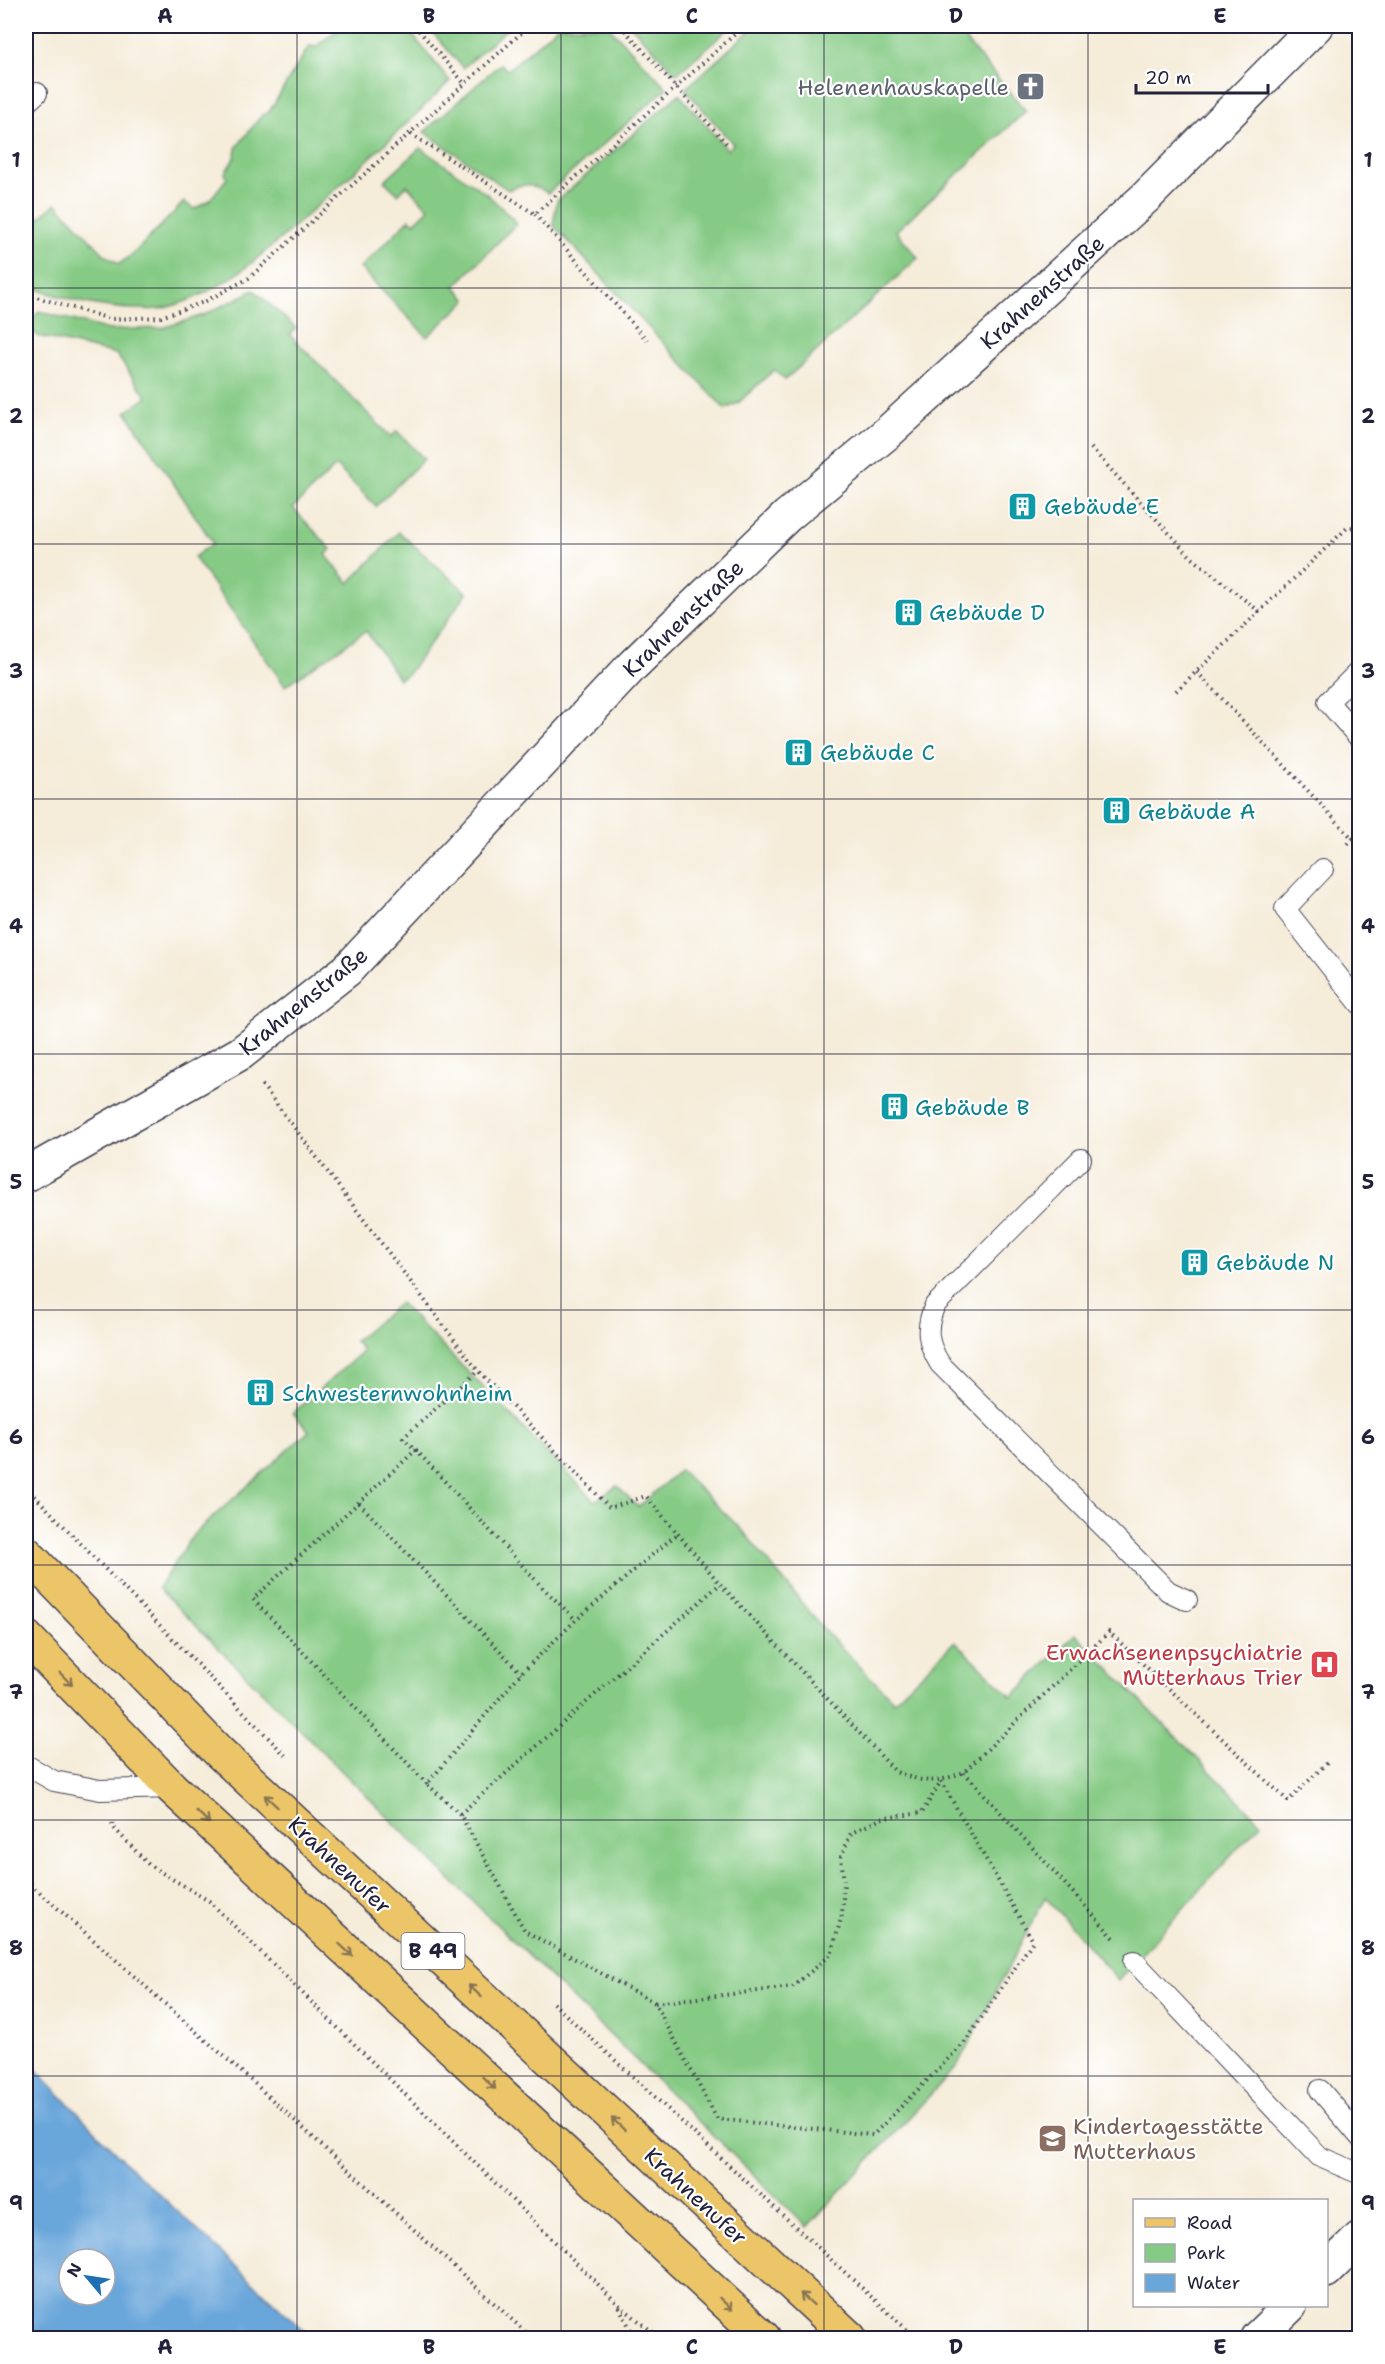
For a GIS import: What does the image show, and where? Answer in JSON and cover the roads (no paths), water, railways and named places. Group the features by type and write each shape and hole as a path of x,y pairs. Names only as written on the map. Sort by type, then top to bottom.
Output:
{"main road":[{"name":"Krahnenufer","path":"26,1553 219,1752 850,2338"},
{"name":"B 49","path":"26,1637 171,1788 764,2338"}],"street":[{"name":"Krahnenstraße","path":"26,1175 241,1053 346,970 633,665 787,516 886,434 1146,197 1316,26"},
{"path":"1328,2269 1359,2238"},
{"path":"1257,2338 1289,2307"}],"lane":[{"path":"1359,670 1328,702 1359,739"},
{"path":"1323,868 1284,909 1359,1004"},
{"path":"1081,1159 935,1305 929,1319 927,1333 931,1349 940,1364 1168,1591 1188,1600"},
{"path":"26,1765 54,1781 100,1790 171,1788"},
{"path":"1134,1961 1320,2157 1359,2174"},
{"path":"1320,2090 1359,2137"}],"water":[{"path":"26,2059 124,2161 312,2338 26,2338"}],"place":[{"name":"Helenenhauskapelle","path":"1030,87"},
{"name":"Gebäude E","path":"1023,506"},
{"name":"Gebäude D","path":"908,612"},
{"name":"Gebäude C","path":"799,752"},
{"name":"Gebäude A","path":"1117,811"},
{"name":"Gebäude B","path":"894,1107"},
{"name":"Gebäude N","path":"1195,1262"},
{"name":"Schwesternwohnheim","path":"261,1393"},
{"name":"Erwachsenenpsychiatrie Mutterhaus Trier","path":"1324,1665"},
{"name":"Kindertagesstätte Mutterhaus","path":"1052,2139"}]}
